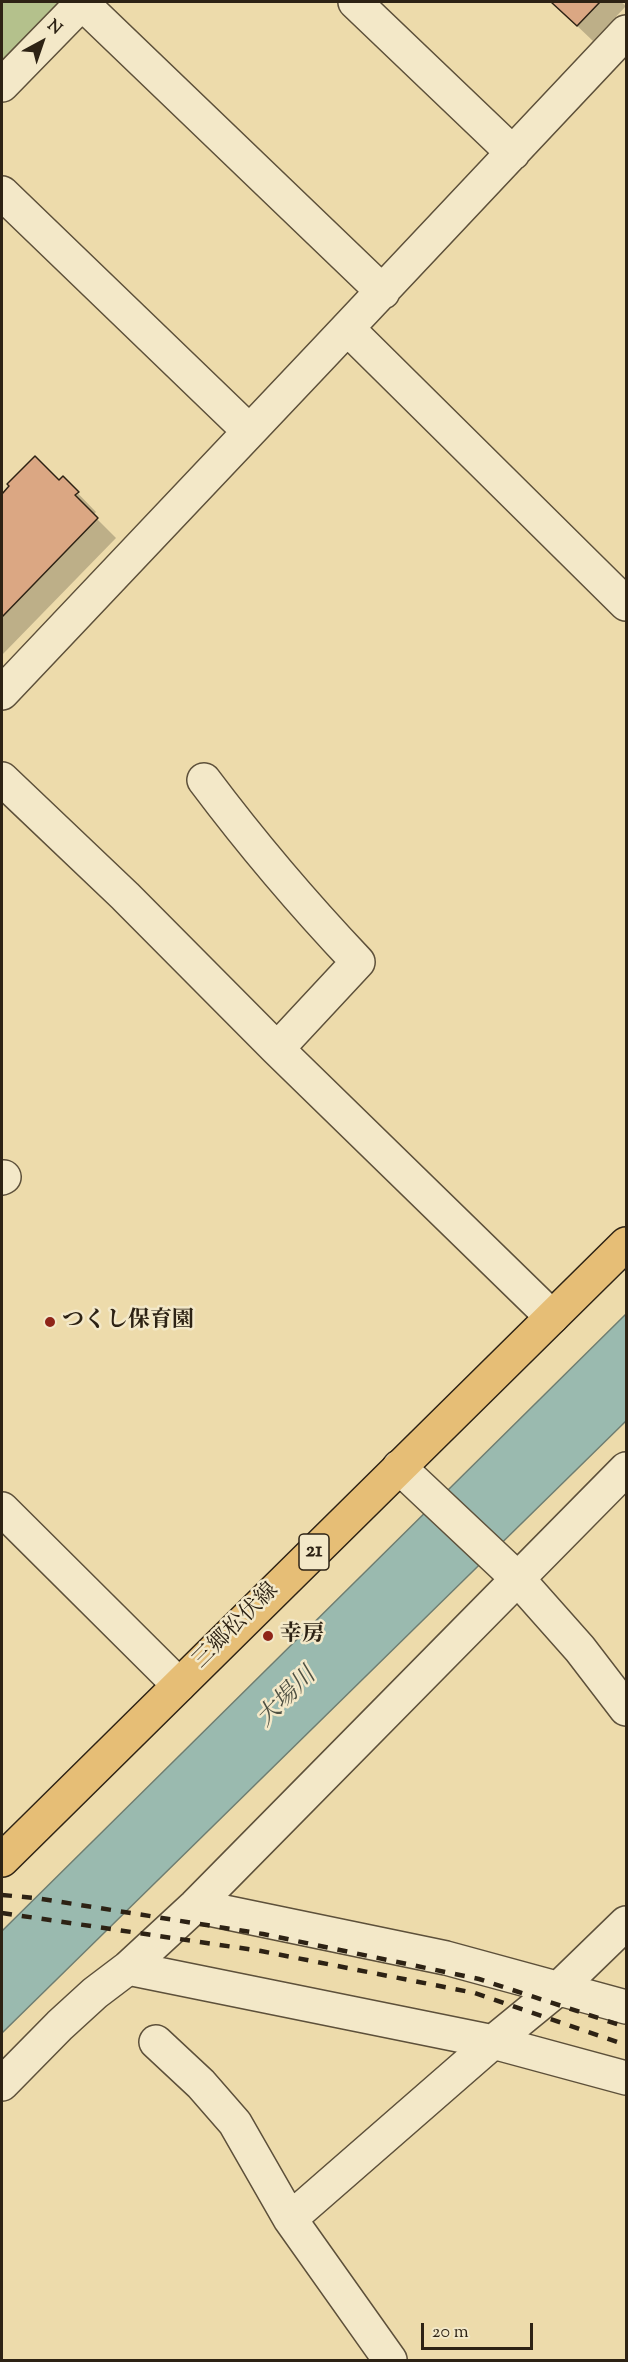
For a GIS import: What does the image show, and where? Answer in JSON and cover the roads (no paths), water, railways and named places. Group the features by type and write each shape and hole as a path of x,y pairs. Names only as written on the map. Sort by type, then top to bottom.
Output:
{"main road":[{"name":"三郷松伏線","path":"2,1860 179,1685 410,1477 552,1317 627,1244"}],"street":[{"path":"2,85 83,2 383,292"},
{"path":"355,2 513,153"},
{"path":"2,693 627,32"},
{"path":"2,193 249,431"},
{"path":"348,329 627,604"},
{"path":"2,779 125,896 277,1049 552,1317"},
{"path":"204,780 255,848 358,962 277,1049"},
{"path":"2,2084 77,2009 128,1968 195,1906 509,1570 627,1469"},
{"path":"410,1477 509,1570 580,1649 627,1709"},
{"path":"2,1509 179,1685"},
{"path":"195,1906 446,1958 627,2007"},
{"path":"290,2219 493,2042 559,1988 627,1923"},
{"path":"128,1968 493,2042 627,2078"},
{"path":"156,2042 201,2084 235,2123 290,2219 390,2361"}],"water":[{"name":"大場川","path":"626,1314 626,1421 2,2033 2,1931"}],"railway":[{"path":"2,1895 36,1898 263,1934 479,1979 626,2027"},
{"path":"2,1913 261,1951 475,1993 626,2045"}],"place":[{"name":"つくし保育園","path":"50,1322"},
{"name":"幸房","path":"268,1636"}]}
